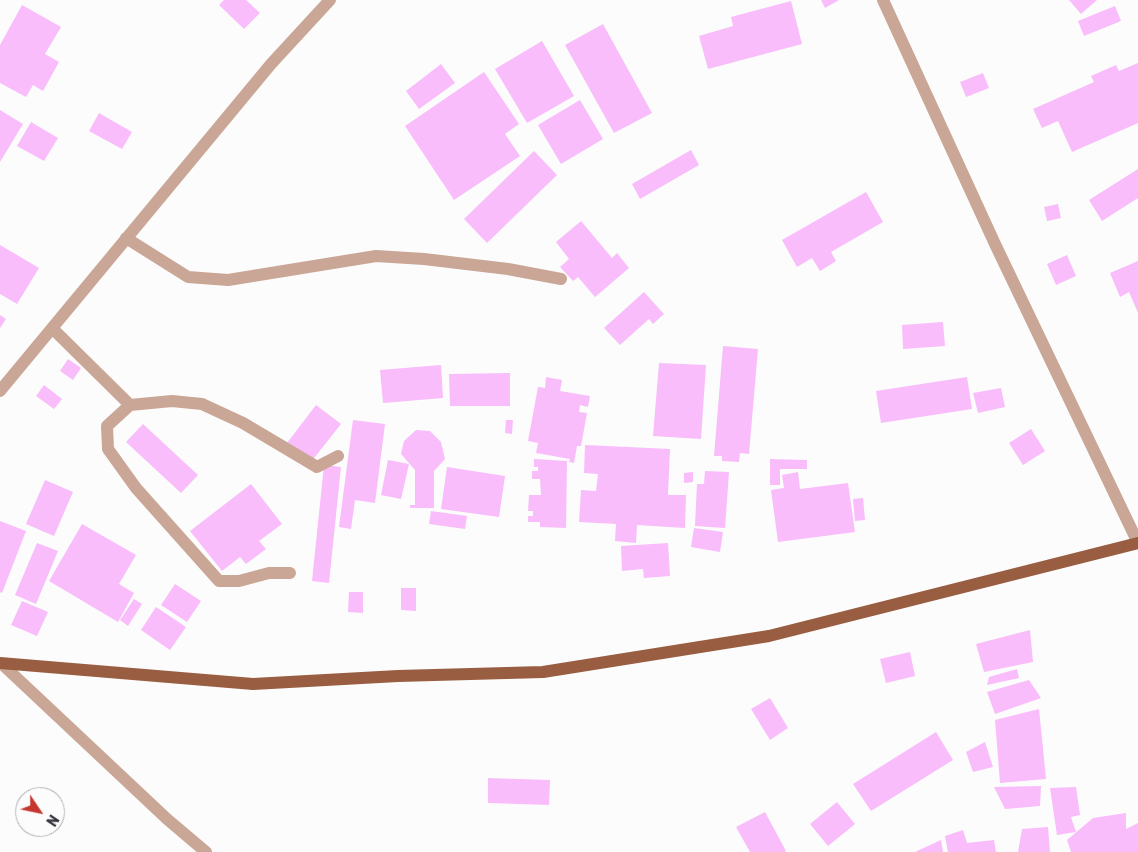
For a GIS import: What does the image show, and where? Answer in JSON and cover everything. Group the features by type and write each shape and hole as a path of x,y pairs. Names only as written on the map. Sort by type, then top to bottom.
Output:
{"main road":[{"path":"1,664 252,684 398,676 543,672 769,636 1138,543"}],"street":[{"path":"0,391 271,64 330,0"},
{"path":"883,0 999,253 1138,543"},
{"path":"126,238 188,277 228,280 376,256 424,259 508,269 561,279"},
{"path":"52,328 130,405"},
{"path":"290,573 269,573 239,581 219,582 136,488 108,449 107,426 130,405 172,401 202,404 243,423 317,467 338,456"},
{"path":"1,664 167,819 206,852"}],"building":[{"path":"224,0 246,0 260,13 244,29 219,5"},
{"path":"821,0 839,0 825,8"},
{"path":"1069,0 1097,0 1081,14"},
{"path":"791,1 802,44 708,69 699,36 733,26 731,17"},
{"path":"22,5 61,27 45,54 59,62 43,91 33,85 26,97 0,83 0,45"},
{"path":"1115,6 1121,21 1084,36 1078,21"},
{"path":"603,24 652,113 614,133 565,45"},
{"path":"542,41 574,96 527,123 495,69"},
{"path":"1138,63 1138,123 1072,152 1058,121 1042,128 1033,109 1094,82 1091,76 1116,65 1119,71"},
{"path":"441,64 455,83 419,109 406,91"},
{"path":"484,72 519,124 505,134 520,156 454,200 405,126"},
{"path":"983,73 989,88 966,97 960,82"},
{"path":"580,100 603,139 561,164 538,125"},
{"path":"0,110 23,124 0,162"},
{"path":"99,113 132,132 122,149 89,131"},
{"path":"31,122 58,138 44,161 17,146"},
{"path":"691,150 699,165 640,199 632,184"},
{"path":"534,151 557,175 487,243 464,219"},
{"path":"1138,169 1138,198 1102,221 1089,200"},
{"path":"866,192 883,222 831,252 836,261 820,271 812,258 797,267 782,240"},
{"path":"1058,204 1061,218 1047,221 1044,207"},
{"path":"581,221 612,258 617,253 629,268 595,297 578,277 573,281 560,267 569,259 556,242"},
{"path":"0,245 39,268 17,304 0,294"},
{"path":"1067,255 1076,276 1056,285 1047,264"},
{"path":"1138,261 1138,313 1129,292 1120,297 1110,273"},
{"path":"644,292 664,314 653,324 649,319 620,345 604,328"},
{"path":"0,315 6,319 0,328"},
{"path":"943,322 945,346 903,349 902,325"},
{"path":"723,346 758,349 749,454 740,453 739,462 722,461 722,456 714,456"},
{"path":"68,359 81,368 73,380 60,371"},
{"path":"659,363 706,365 701,439 653,436"},
{"path":"441,365 443,398 383,403 380,370"},
{"path":"510,373 510,406 450,406 449,374"},
{"path":"546,377 562,380 560,391 590,396 588,407 580,405 579,412 587,413 581,446 577,446 574,463 569,462 570,459 536,453 538,443 528,441 538,387 545,388"},
{"path":"967,377 972,409 881,423 876,391"},
{"path":"44,385 62,399 54,409 36,396"},
{"path":"1001,388 1005,407 978,413 973,393"},
{"path":"316,405 341,424 311,462 287,443"},
{"path":"353,420 385,424 375,503 355,500 351,529 339,527"},
{"path":"506,420 513,420 512,434 505,433"},
{"path":"143,424 198,475 181,493 126,442"},
{"path":"1031,429 1045,451 1023,465 1009,443"},
{"path":"416,430 430,431 441,442 445,459 434,471 434,508 410,508 410,505 415,505 415,470 401,454 404,441"},
{"path":"585,445 670,449 668,495 686,495 685,528 637,525 636,543 615,541 616,524 579,522 581,490 596,491 598,474 584,473"},
{"path":"534,459 567,461 566,528 540,527 540,522 528,522 528,516 533,516 533,511 528,511 529,495 541,495 540,479 532,479 532,471 538,471 538,467 534,467"},
{"path":"770,459 807,460 807,469 780,469 780,485 770,485"},
{"path":"388,460 409,464 401,499 381,495"},
{"path":"324,465 341,467 329,583 312,581"},
{"path":"447,467 505,476 499,517 441,509"},
{"path":"705,471 729,472 725,528 695,526 697,484 704,484"},
{"path":"693,472 693,482 684,483 684,473"},
{"path":"798,472 800,489 848,483 855,532 778,542 771,490 784,488 782,475"},
{"path":"45,480 73,492 54,536 26,524"},
{"path":"251,484 282,524 259,541 266,549 246,564 240,557 222,571 190,531"},
{"path":"863,498 865,520 855,521 853,499"},
{"path":"431,511 467,516 465,529 429,524"},
{"path":"0,521 26,531 2,593 0,592"},
{"path":"82,524 136,555 119,584 134,593 118,622 49,581"},
{"path":"694,528 723,532 720,552 691,547"},
{"path":"37,543 58,551 36,604 15,595"},
{"path":"668,543 670,576 644,578 643,569 622,571 621,546"},
{"path":"175,584 201,601 187,622 161,605"},
{"path":"401,588 416,588 416,611 401,610"},
{"path":"349,592 363,592 363,613 348,612"},
{"path":"134,599 142,604 128,626 120,620"},
{"path":"22,601 48,612 37,636 11,625"},
{"path":"156,607 186,627 170,650 141,630"},
{"path":"1030,630 1033,662 984,672 976,644"},
{"path":"910,652 915,676 886,683 880,659"},
{"path":"1017,669 1019,678 987,685 989,677"},
{"path":"1029,680 1041,698 995,714 987,692"},
{"path":"770,698 788,728 770,740 751,709"},
{"path":"1039,709 1046,779 1000,783 995,720"},
{"path":"936,732 953,760 871,811 853,784"},
{"path":"985,742 993,767 973,772 966,752"},
{"path":"488,778 550,780 549,805 488,803"},
{"path":"1041,786 1040,806 1005,809 994,787"},
{"path":"1076,787 1080,815 1071,817 1076,832 1057,835 1050,788"},
{"path":"837,802 855,824 828,846 810,824"},
{"path":"765,812 785,852 750,852 736,827"},
{"path":"1126,813 1126,829 1138,823 1138,852 1071,852 1067,840 1093,818"},
{"path":"1048,827 1050,852 1018,852 1022,829"},
{"path":"963,830 967,843 994,840 996,852 948,852 945,836"},
{"path":"941,840 943,852 915,852"}]}
